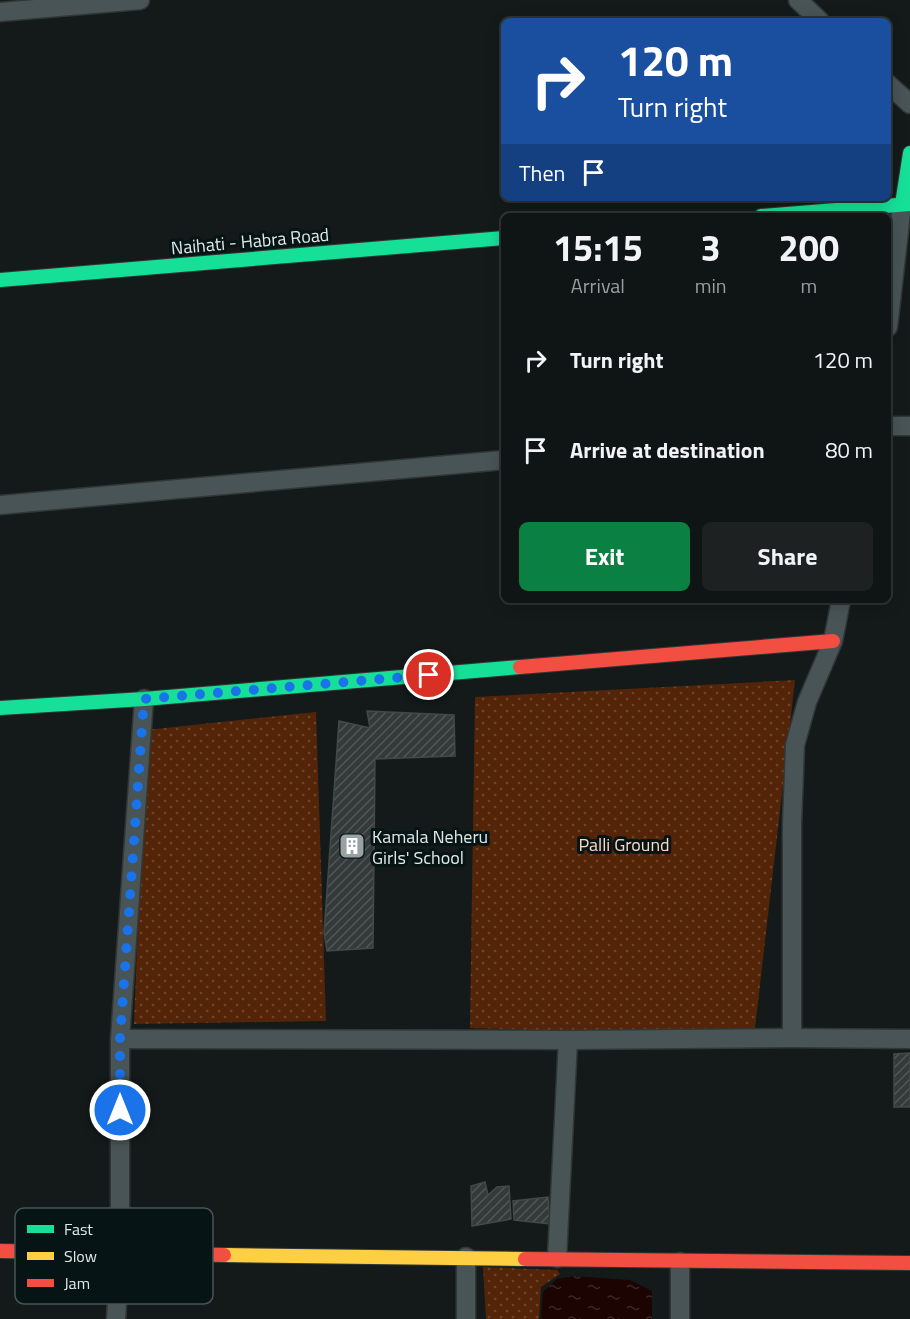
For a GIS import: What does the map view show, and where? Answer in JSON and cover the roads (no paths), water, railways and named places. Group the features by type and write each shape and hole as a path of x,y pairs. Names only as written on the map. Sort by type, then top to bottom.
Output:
{"street":[{"path":"0,12 140,0"},
{"path":"798,0 817,18"},
{"path":"891,87 910,104"},
{"path":"891,306 906,204 910,153"},
{"path":"797,213 906,204"},
{"name":"Naihati - Habra Road","path":"0,280 501,238"},
{"path":"891,426 910,426"},
{"path":"0,505 501,460"},
{"path":"792,1038 792,824 795,745 807,702 833,641 840,603"},
{"path":"0,708 144,699 833,641"},
{"path":"120,1208 120,1039 144,699"},
{"path":"120,1039 910,1039"},
{"path":"557,1258 568,1040"},
{"path":"0,1251 15,1251"},
{"path":"213,1255 910,1263"},
{"path":"466,1257 466,1319"},
{"path":"680,1262 680,1319"},
{"path":"116,1319 117,1304"}],"water":[{"path":"572,1276 630,1280 652,1291 652,1319 541,1319 543,1292 557,1279"}],"place":[{"name":"Kamala Neheru Girls' School","path":"352,846"}],"park label":[{"name":"Palli Ground","path":"624,844"}]}
